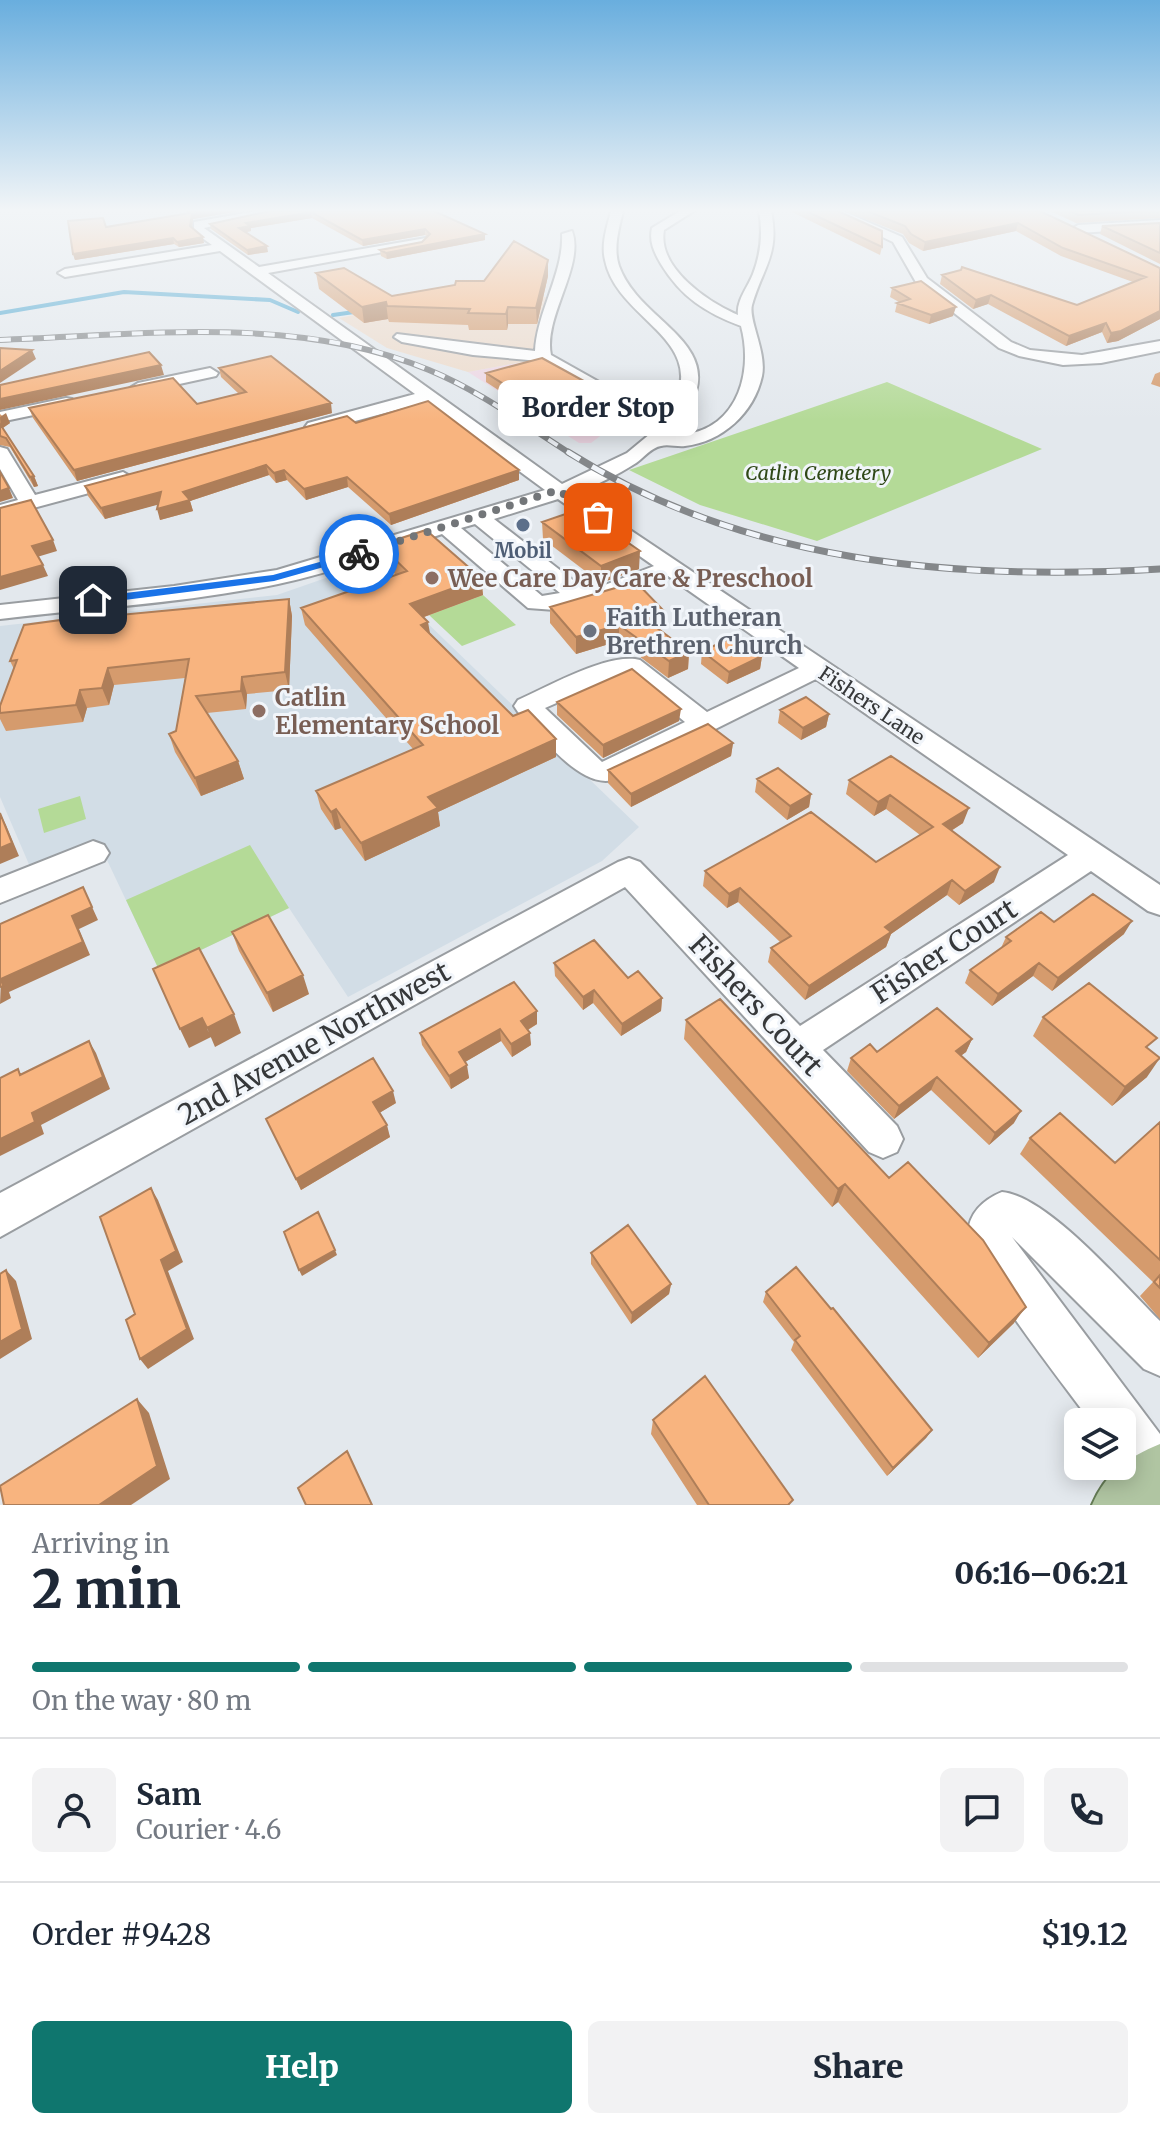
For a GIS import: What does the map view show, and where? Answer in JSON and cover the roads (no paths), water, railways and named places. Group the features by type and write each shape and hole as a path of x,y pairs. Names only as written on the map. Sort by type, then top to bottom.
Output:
{"main road":[{"path":"1125,1505 1160,1475"}],"street":[{"name":"Fishers Lane","path":"267,281 558,490 1160,902"},
{"path":"544,357 542,349 558,281"},
{"path":"602,473 661,434 681,407 687,389 685,358 670,331 620,281"},
{"path":"677,281 693,298 746,323"},
{"path":"0,612 274,578 478,516 682,447 725,423 748,396 754,380 755,351 744,307 758,281"},
{"path":"922,281 1019,353 1052,361 1082,362 1160,346"},
{"path":"402,337 473,350 544,357 661,434 690,440"},
{"path":"120,392 210,373"},
{"path":"297,431 429,396"},
{"path":"0,417 90,398"},
{"path":"0,453 30,503"},
{"path":"0,511 148,471"},
{"path":"478,516 577,595"},
{"path":"445,526 536,603 555,603 577,595 600,595 671,567"},
{"path":"705,724 631,665 622,665 527,706 592,769 603,773 705,724 819,668"},
{"path":"0,891 93,853"},
{"name":"Fisher Court","path":"796,1048 1092,855"},
{"name":"Fishers Court","path":"629,870 883,1139"},
{"name":"2nd Avenue Northwest","path":"0,1216 629,870"},
{"path":"1110,1408 999,1257 989,1237 991,1224 1002,1213 1012,1214 1028,1223 1160,1353"},
{"path":"1136,1443 1160,1475"}],"waterway":[{"path":"0,313 124,292 270,300 298,312"},
{"path":"333,315 361,311"}],"railway":[{"path":"0,340 218,332 326,341 378,352 448,378 571,454"},
{"path":"568,452 636,490 707,519 780,541 854,557 930,567 1006,572 1160,569"}],"place":[{"name":"Border Stop","path":"598,517"},
{"name":"Mobil","path":"523,525"},
{"name":"Wee Care Day Care & Preschool","path":"432,578"},
{"name":"Faith Lutheran Brethren Church","path":"590,631"},
{"name":"Catlin Elementary School","path":"259,711"}],"park label":[{"name":"Catlin Cemetery","path":"818,472"}]}
